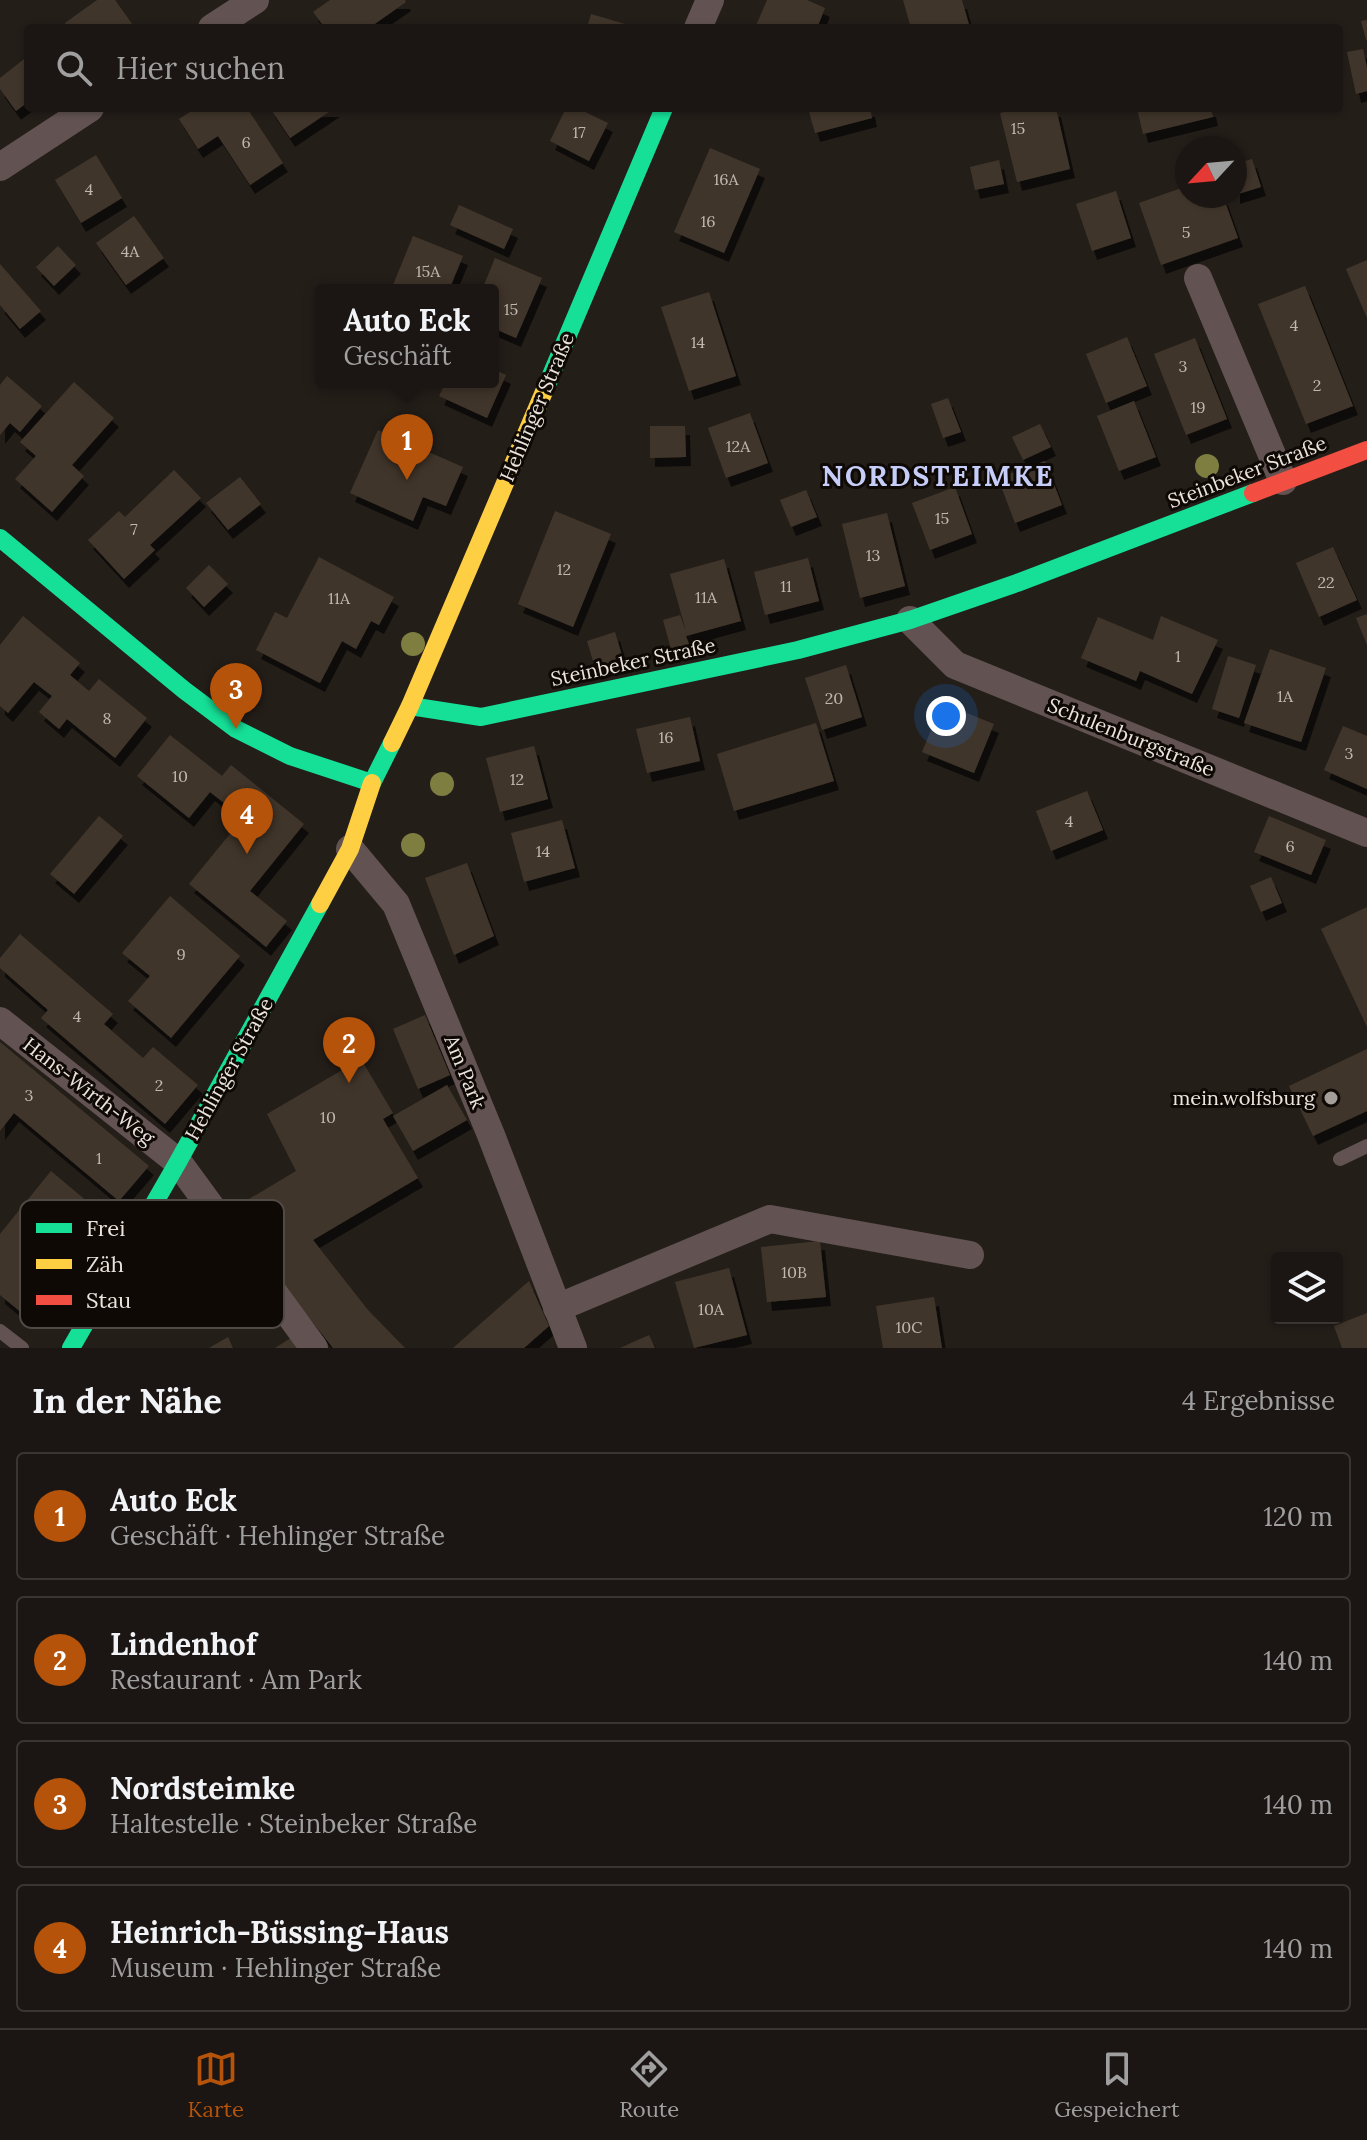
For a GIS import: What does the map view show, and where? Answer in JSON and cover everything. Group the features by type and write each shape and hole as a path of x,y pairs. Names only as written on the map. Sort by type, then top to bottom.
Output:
{"street":[{"path":"218,24 255,0"},
{"path":"700,24 710,0"},
{"path":"0,167 84,112"},
{"name":"Hehlinger Straße","path":"410,706 662,112"},
{"path":"1198,278 1283,481"},
{"name":"Steinbeker Straße","path":"410,706 481,717 798,650 910,620 1017,583 1367,450"},
{"path":"0,538 184,690 236,729 290,756 372,783 410,706"},
{"name":"Schulenburgstraße","path":"910,620 955,665 1367,833"},
{"name":"Hehlinger Straße","path":"156,1200 350,849 372,783"},
{"name":"Am Park","path":"350,849 396,904 491,1135 573,1348"},
{"name":"Hans-Wirth-Weg","path":"0,1021 178,1162 206,1200"},
{"path":"557,1308 770,1219 970,1255"},
{"name":"Hans-Wirth-Weg","path":"284,1307 314,1348"},
{"name":"Hehlinger Straße","path":"71,1348 83,1328"}],"lane":[{"path":"1340,1159 1367,1146"},
{"path":"0,1331 22,1348"}],"building":[{"path":"97,0 115,0 132,24 66,24"},
{"path":"330,0 406,2 375,24 322,24 313,12"},
{"path":"767,0 807,0 825,8 819,24 757,24"},
{"path":"903,0 962,0 969,24 910,24"},
{"path":"591,14 625,24 588,24"},
{"path":"1367,20 1367,40 1366,40 1361,21"},
{"path":"1363,49 1367,91 1356,94 1347,52"},
{"path":"24,59 24,105 16,111 0,89 0,78"},
{"path":"190,112 250,112 283,163 250,185 218,136 198,149 179,119"},
{"path":"273,112 329,112 290,138"},
{"path":"564,112 585,112 608,123 589,161 550,141"},
{"path":"809,112 871,112 872,118 815,133"},
{"path":"1057,112 1070,169 1017,182 1000,113"},
{"path":"1138,112 1212,112 1213,117 1143,134"},
{"path":"710,148 760,169 724,253 674,232"},
{"path":"96,155 122,198 81,223 55,180"},
{"path":"1252,159 1261,187 1247,191 1247,160"},
{"path":"999,160 1004,184 975,190 970,167"},
{"path":"1175,190 1175,208 1227,208 1238,238 1161,265 1139,203"},
{"path":"1116,191 1131,238 1092,251 1076,204"},
{"path":"459,205 513,229 504,249 450,225"},
{"path":"134,216 164,258 126,285 96,243"},
{"path":"413,236 463,256 451,284 393,284"},
{"path":"58,246 76,265 54,286 36,267"},
{"path":"495,258 542,278 516,338 499,331 499,284 484,284"},
{"path":"1367,260 1367,318 1346,269"},
{"path":"0,264 41,311 20,329 0,305"},
{"path":"1305,286 1353,406 1306,424 1258,304"},
{"path":"709,292 736,376 689,391 661,307"},
{"path":"1127,337 1147,386 1106,403 1086,354"},
{"path":"1195,338 1227,419 1186,435 1154,354"},
{"path":"499,372 506,375 487,418 439,396 443,388 499,388"},
{"path":"7,376 42,406 20,432 10,423 0,435 0,385"},
{"path":"74,382 114,418 72,465 84,476 52,512 15,479 36,456 20,442"},
{"path":"948,398 961,432 943,438 931,404"},
{"path":"1134,401 1156,457 1119,471 1097,416"},
{"path":"750,413 768,463 726,478 708,428"},
{"path":"1040,424 1051,447 1023,460 1012,437"},
{"path":"650,426 685,426 686,457 650,458"},
{"path":"378,430 463,467 446,506 423,497 413,521 350,493"},
{"path":"1045,461 1062,505 1015,523 998,478"},
{"path":"174,470 201,498 150,545 155,550 124,579 88,540 119,511 125,517"},
{"path":"240,477 261,504 228,530 206,503"},
{"path":"955,487 972,534 930,550 912,503"},
{"path":"806,490 817,517 791,527 780,500"},
{"path":"555,511 611,534 573,627 518,604"},
{"path":"887,513 905,586 860,598 842,524"},
{"path":"1333,547 1357,600 1319,617 1296,563"},
{"path":"319,557 394,597 379,625 371,621 356,649 342,641 320,683 256,650 275,612 287,618"},
{"path":"808,558 819,601 765,615 754,572"},
{"path":"724,559 741,621 686,636 689,644 671,649 663,620 680,615 686,631 670,574"},
{"path":"209,565 228,584 204,607 186,588"},
{"path":"1367,614 1367,645 1356,618"},
{"path":"23,616 80,663 70,675 89,691 99,679 147,718 115,758 67,719 59,729 39,712 52,696 34,682 8,713 0,706 0,645"},
{"path":"1161,616 1218,640 1192,694 1140,671 1136,681 1081,658 1098,617 1153,640"},
{"path":"615,632 624,662 596,671 587,641"},
{"path":"1270,649 1326,668 1301,742 1244,723"},
{"path":"1228,656 1256,665 1239,718 1212,709"},
{"path":"846,665 862,717 822,730 805,678"},
{"path":"942,703 994,724 974,773 922,752"},
{"path":"690,717 700,761 647,773 636,729"},
{"path":"816,723 834,781 734,811 717,754"},
{"path":"1343,726 1367,736 1367,789 1324,770"},
{"path":"170,735 222,776 231,765 304,824 250,891 287,921 266,947 189,884 243,818 210,792 189,818 137,776"},
{"path":"534,746 548,799 500,812 486,758"},
{"path":"1087,791 1103,830 1051,851 1036,811"},
{"path":"99,816 123,836 74,894 50,874"},
{"path":"1269,816 1326,840 1311,875 1254,852"},
{"path":"562,820 575,868 524,882 511,833"},
{"path":"467,863 494,936 454,955 425,878"},
{"path":"1271,877 1282,903 1261,912 1250,886"},
{"path":"170,896 240,956 171,1038 128,1001 150,976 122,953"},
{"path":"1367,907 1367,1027 1321,929"},
{"path":"20,934 113,1014 104,1024 143,1058 153,1047 198,1085 165,1124 41,1018 48,1010 0,968 0,958"},
{"path":"425,1015 450,1075 418,1089 393,1029"},
{"path":"0,1042 149,1166 118,1200 14,1113 0,1131"},
{"name":"mein.wolfsburg","path":"1367,1049 1367,1111 1313,1136 1289,1086"},
{"path":"361,1059 393,1113 383,1119 418,1178 313,1240 368,1310 405,1348 333,1348 284,1286 284,1200 247,1200 296,1171 267,1114"},
{"path":"447,1085 467,1120 413,1151 393,1116"},
{"path":"51,1171 85,1200 28,1200"},
{"path":"20,1209 20,1311 0,1295 0,1234"},
{"path":"820,1241 826,1297 767,1302 761,1247"},
{"path":"729,1268 747,1335 694,1348 675,1282"},
{"path":"529,1281 549,1326 524,1348 453,1348"},
{"path":"934,1297 942,1348 883,1348 876,1306"},
{"path":"1367,1313 1367,1348 1342,1348 1334,1326"},
{"path":"649,1335 655,1348 620,1348"},
{"path":"228,1337 233,1348 209,1348"},
{"path":"291,1338 298,1348 275,1348"}],"traffic: fast":[{"path":"546,387 662,112"},
{"path":"410,706 481,717 798,650 910,620 1017,583 1253,493"},
{"path":"0,538 236,729 290,756 372,783 392,743"},
{"path":"156,1200 320,904"},
{"path":"71,1348 83,1328"}],"traffic: slow":[{"path":"392,743 546,387"},
{"path":"320,904 350,849 372,783"}],"traffic: jam":[{"path":"1253,493 1367,450"}],"place":[{"name":"Auto Eck","path":"407,480"},
{"name":"Nordsteimke","path":"236,729"},
{"name":"Heinrich-Büssing-Haus","path":"247,854"},
{"name":"Lindenhof","path":"349,1083"},
{"name":"mein.wolfsburg","path":"1331,1098"}],"district":[{"name":"NORDSTEIMKE","path":"938,476"}]}
